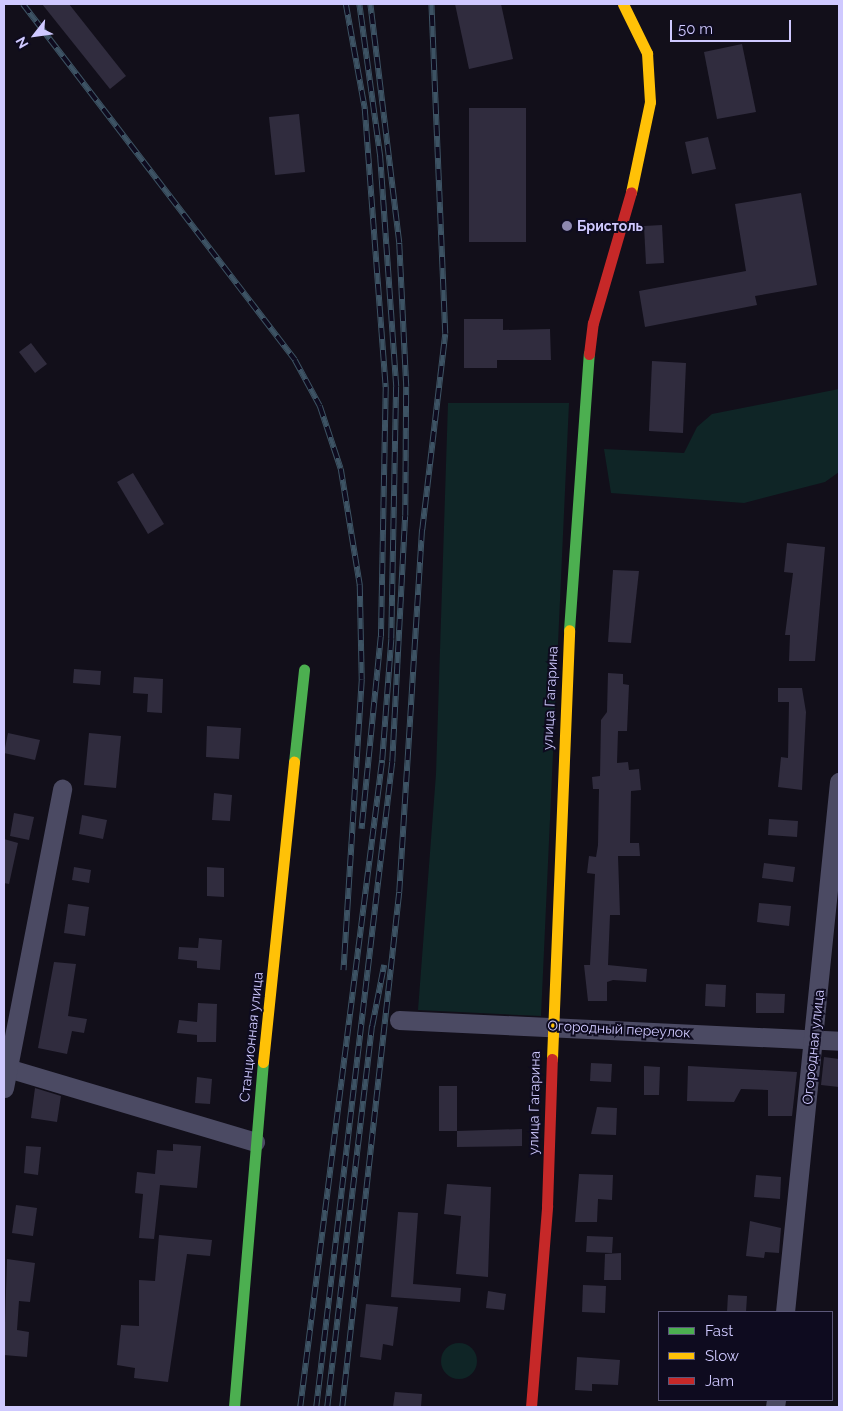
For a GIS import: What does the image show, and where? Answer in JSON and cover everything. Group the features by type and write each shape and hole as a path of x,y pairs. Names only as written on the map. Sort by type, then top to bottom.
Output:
{"street":[{"name":"улица Гагарина","path":"531,1407 547,1206 551,1024 568,639 586,380 593,323 642,154 650,102 647,53 623,4"},
{"name":"Станционная улица","path":"234,1407 255,1142 304,670"},
{"name":"Огородная улица","path":"785,1311 839,782"},
{"path":"4,1088 6,1068 62,789"},
{"name":"Огородный переулок","path":"399,1020 551,1024 839,1041"},
{"path":"6,1068 255,1142"}],"green space":[{"path":"839,389 839,472 825,482 744,503 611,493 604,449 684,453 697,427 712,414"},
{"path":"448,403 569,403 541,1016 418,1010 436,774"},
{"path":"459,1343 472,1348 477,1361 472,1374 459,1379 446,1374 441,1361 446,1348"}],"building":[{"path":"42,4 69,4 126,76 110,89"},
{"path":"455,4 501,4 513,59 469,69"},
{"path":"742,44 756,112 717,119 704,52"},
{"path":"469,108 526,108 526,242 469,242"},
{"path":"299,114 305,172 275,175 269,117"},
{"path":"708,137 716,169 692,174 685,142"},
{"path":"801,193 817,285 755,296 757,305 645,327 639,291 746,271 735,204"},
{"path":"662,225 664,263 646,264 644,226"},
{"path":"464,319 503,319 503,330 550,329 551,360 497,360 497,368 464,368"},
{"path":"31,343 47,364 35,373 19,352"},
{"path":"652,361 686,363 683,433 649,431"},
{"path":"133,473 164,524 148,534 117,482"},
{"path":"787,543 825,547 815,661 789,661 790,635 785,635 793,573 784,572"},
{"path":"613,570 639,571 631,643 608,642"},
{"path":"74,669 101,671 100,685 73,683"},
{"path":"608,673 623,674 623,684 629,685 627,731 618,731 617,763 628,762 629,770 639,769 641,790 631,791 630,843 639,843 640,856 618,856 620,915 610,915 608,965 647,969 646,982 613,980 607,982 607,1001 588,1001 584,965 590,965 595,874 587,873 589,856 596,857 598,845 599,789 593,789 592,777 600,776 601,720 607,712"},
{"path":"134,677 163,679 162,713 147,712 148,694 133,693"},
{"path":"778,688 802,688 806,712 802,790 778,787 781,757 788,758 789,702 778,702"},
{"path":"207,726 241,728 239,759 206,757"},
{"path":"8,733 40,740 35,760 4,753"},
{"path":"89,733 121,736 116,788 84,785"},
{"path":"214,793 232,795 230,821 212,820"},
{"path":"14,813 34,817 29,840 10,836"},
{"path":"82,815 107,820 103,839 79,834"},
{"path":"769,819 798,821 797,837 768,835"},
{"path":"4,839 18,843 9,884 4,883"},
{"path":"764,863 795,867 793,882 762,878"},
{"path":"74,867 91,870 89,883 72,880"},
{"path":"207,867 224,868 224,897 207,896"},
{"path":"759,903 791,906 789,926 757,922"},
{"path":"68,904 89,907 85,936 64,933"},
{"path":"199,938 222,940 220,970 197,968 197,961 178,959 179,947 198,948"},
{"path":"54,962 76,964 68,1016 87,1019 84,1033 72,1031 67,1054 38,1048"},
{"path":"706,984 726,985 725,1007 705,1006"},
{"path":"756,993 785,994 784,1013 756,1013"},
{"path":"198,1003 217,1004 216,1042 197,1042 197,1035 177,1033 179,1020 197,1022"},
{"path":"824,1057 839,1059 839,1087 821,1085"},
{"path":"591,1063 612,1064 611,1082 590,1081"},
{"path":"644,1066 660,1067 659,1095 644,1095"},
{"path":"688,1066 797,1072 792,1116 768,1116 768,1090 741,1089 734,1102 687,1101"},
{"path":"197,1077 212,1079 210,1104 195,1103"},
{"path":"439,1086 457,1086 457,1131 439,1131"},
{"path":"35,1088 61,1096 57,1122 31,1118"},
{"path":"597,1107 617,1108 616,1135 591,1134"},
{"path":"522,1129 522,1146 457,1147 457,1131"},
{"path":"173,1144 201,1146 197,1188 160,1185 154,1239 139,1238 143,1194 135,1193 137,1172 155,1174 157,1150 173,1151"},
{"path":"26,1146 41,1147 38,1175 24,1173"},
{"path":"579,1174 613,1175 612,1200 598,1199 597,1222 575,1222"},
{"path":"756,1175 781,1177 780,1199 754,1197"},
{"path":"447,1184 491,1187 488,1277 456,1274 461,1216 444,1214"},
{"path":"16,1205 37,1208 33,1236 12,1233"},
{"path":"398,1212 418,1213 413,1284 461,1288 460,1302 391,1297"},
{"path":"750,1221 781,1228 779,1253 765,1252 764,1258 746,1256"},
{"path":"159,1235 212,1240 210,1256 187,1254 168,1382 134,1378 135,1368 117,1365 121,1325 139,1326 139,1280 155,1281"},
{"path":"587,1236 613,1237 612,1253 586,1252"},
{"path":"621,1253 621,1280 604,1280 605,1254"},
{"path":"7,1259 35,1263 30,1302 19,1301 17,1330 29,1332 27,1357 4,1355"},
{"path":"583,1285 606,1286 605,1313 582,1312"},
{"path":"488,1291 506,1294 504,1310 486,1308"},
{"path":"728,1295 747,1296 746,1311 727,1311"},
{"path":"366,1304 398,1307 393,1346 383,1344 381,1360 360,1357"},
{"path":"577,1357 620,1360 618,1385 592,1384 592,1391 575,1390"},
{"path":"395,1392 422,1394 421,1407 393,1407"}],"railway":[{"path":"23,4 295,360 320,406 341,469 360,585 362,680 344,970"},
{"path":"346,4 365,109 386,387 381,637 362,829"},
{"path":"300,1407 382,760 391,639 396,387 380,157 359,4"},
{"path":"316,1407 392,762 405,516 406,387 399,243 370,4"},
{"path":"342,1407 399,892 422,530 445,334 431,4"},
{"path":"327,1407 372,1026 384,965"}],"traffic: fast":[{"path":"569,630 589,354"},
{"path":"294,762 304,670"},
{"path":"234,1407 263,1062"}],"traffic: slow":[{"path":"623,4 647,53 650,102 631,192"},
{"path":"552,1059 569,630"},
{"path":"263,1062 294,762"}],"traffic: jam":[{"path":"589,354 593,323 631,192"},
{"path":"531,1407 547,1206 552,1059"}],"place":[{"name":"Бристоль","path":"567,226"}]}
